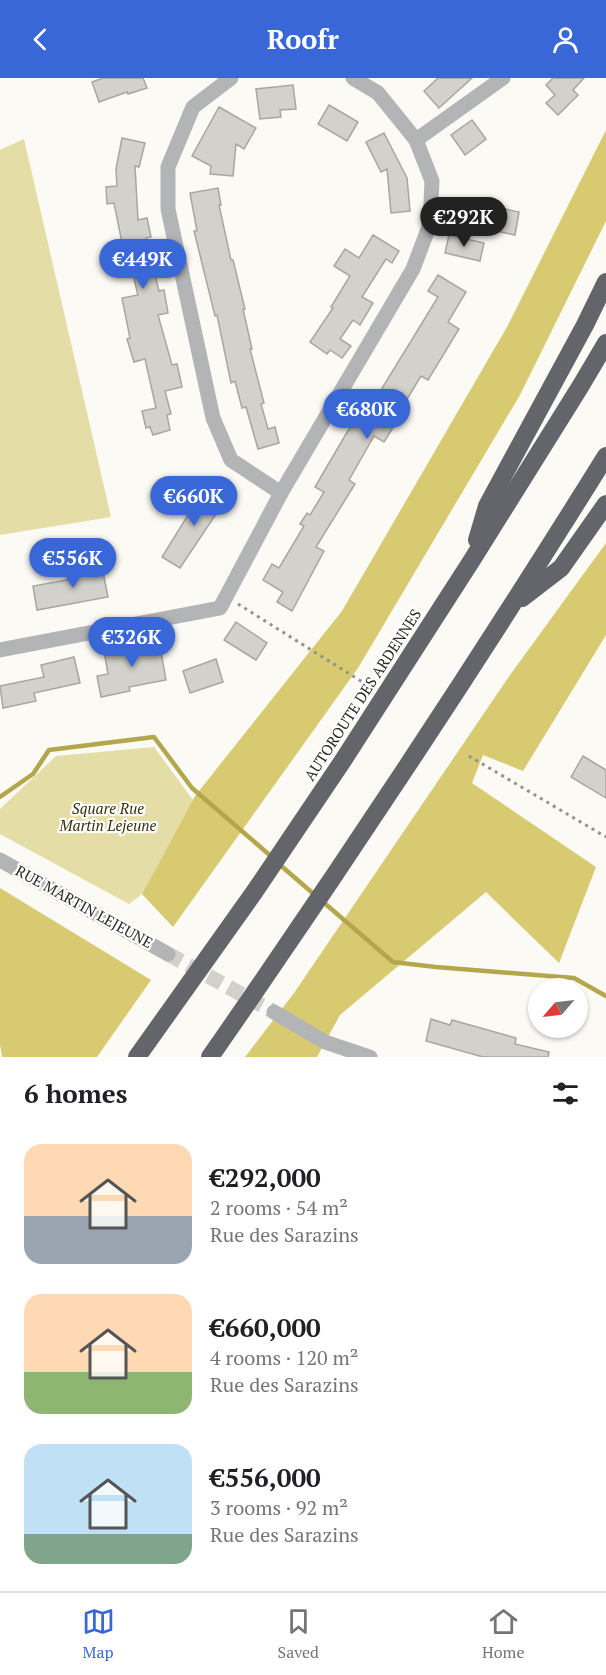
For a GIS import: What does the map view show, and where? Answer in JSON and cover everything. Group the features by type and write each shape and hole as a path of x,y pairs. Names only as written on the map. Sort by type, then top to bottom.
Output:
{"highway":[{"path":"472,560 487,506 606,282"},
{"name":"AUTOROUTE DES ARDENNES","path":"137,1057 329,782 472,560 606,343"},
{"path":"210,1057 388,797 513,605 606,456"},
{"path":"513,605 561,568 606,504"}],"street":[{"path":"231,78 193,107 168,166 168,209 213,418 231,460 281,493"},
{"path":"0,650 220,608 281,493 413,269 430,224 432,181 416,140 378,93 353,78"},
{"path":"416,140 503,78"},
{"name":"RUE MARTIN LEJEUNE","path":"0,860 168,954"},
{"path":"274,1012 325,1042 370,1057"}],"path":[{"path":"226,596 364,683"},
{"path":"469,756 606,837"}],"green space":[{"path":"24,139 111,517 0,535 0,150"},
{"name":"Square Rue Martin Lejeune","path":"154,747 193,800 142,894 129,904 0,834 0,809 56,756"}],"shaded area":[{"path":"606,130 606,221 520,395 358,668 173,927 142,894 195,796 342,611 507,327"},
{"path":"606,543 606,635 523,771 483,755 472,783 596,867 559,963 486,892 340,1015 317,1057 245,1057 294,993 510,675"},
{"path":"0,888 151,980 97,1057 2,1057 0,1044"}],"building":[{"path":"103,78 143,78 147,88 99,102 92,82"},
{"path":"438,78 472,78 439,108 424,91"},
{"path":"553,78 584,78 573,90 578,95 558,115 546,103 555,95 546,85"},
{"path":"293,85 296,109 280,110 281,117 260,119 256,89"},
{"path":"329,105 358,122 347,141 318,124"},
{"path":"219,107 256,128 244,149 236,144 233,176 210,174 211,166 192,156"},
{"path":"472,120 486,139 465,155 451,135"},
{"path":"384,133 407,178 410,211 391,213 387,169 381,172 366,142"},
{"path":"122,138 145,143 139,167 135,166 138,220 147,218 151,237 146,238 159,291 164,290 168,313 158,315 172,365 177,364 182,387 165,391 171,414 167,415 170,430 153,435 150,427 146,428 142,411 156,408 145,359 134,362 127,339 130,338 122,298 138,295 125,242 122,243 114,203 107,204 106,187 117,186 116,169"},
{"path":"218,188 221,205 219,205 245,309 243,309 252,349 250,349 264,403 261,404 268,429 275,427 279,443 258,449 246,407 242,408 235,381 231,383 217,315 215,316 194,231 197,231 190,193"},
{"path":"481,204 519,212 515,235 477,227"},
{"path":"373,235 399,251 392,263 386,259 362,297 373,303 360,325 353,320 340,339 351,346 342,358 330,350 327,354 310,342 333,308 331,307 350,276 334,266 345,249 359,258"},
{"path":"449,235 484,243 480,261 445,253"},
{"path":"438,275 466,292 448,322 459,329 428,380 421,376 393,422 395,424 384,442 374,436 349,480 355,484 316,547 324,551 292,611 277,602 283,592 263,580 272,564 279,568 304,526 300,524 307,513 310,515 324,492 315,487 346,434 365,405 370,408 438,297 428,291"},
{"path":"206,486 226,499 180,568 162,557"},
{"path":"101,562 108,597 37,610 33,586 78,578 76,568"},
{"path":"236,622 267,643 256,660 224,640"},
{"path":"159,641 166,680 129,687 130,691 101,697 97,676 108,674 104,651"},
{"path":"74,657 80,683 34,693 36,701 3,708 0,686 44,677 41,665"},
{"path":"216,659 223,682 190,693 183,671"},
{"path":"583,756 606,770 606,798 571,777"},
{"path":"431,1019 450,1025 452,1020 516,1038 515,1044 549,1052 548,1057 483,1057 426,1041"}],"waterway":[{"path":"0,797 33,774 49,750 154,737 192,788 273,858"},
{"path":"279,864 316,896"},
{"path":"322,901 393,962 574,978 606,996"}],"tunnel":[{"path":"168,954 274,1012"}]}
